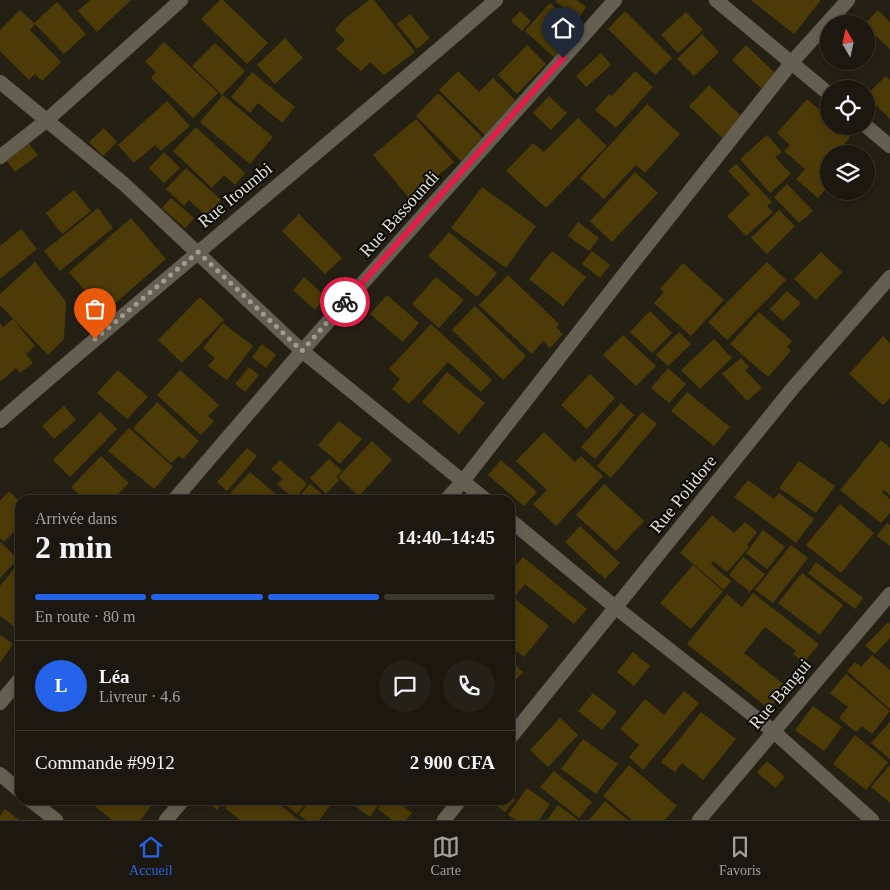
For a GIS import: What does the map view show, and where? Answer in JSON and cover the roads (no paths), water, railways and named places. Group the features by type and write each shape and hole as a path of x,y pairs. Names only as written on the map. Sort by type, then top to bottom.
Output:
{"street":[{"path":"0,157 47,120 181,0"},
{"name":"Rue Itoumbi","path":"0,420 496,0"},
{"name":"Rue Bassoundi","path":"178,495 302,351 615,0"},
{"path":"716,0 820,86"},
{"path":"450,495 792,62 848,0"},
{"path":"0,82 124,184 302,351 480,495"},
{"path":"875,134 890,146"},
{"name":"Rue Polidore","path":"515,732 792,389 890,278"},
{"path":"515,524 615,607 773,731 872,820"},
{"name":"Rue Bangui","path":"699,820 890,594"},
{"path":"0,703 15,685"},
{"path":"0,774 15,788"},
{"path":"36,805 56,820"},
{"path":"166,820 179,805"},
{"path":"444,820 456,805"}]}
